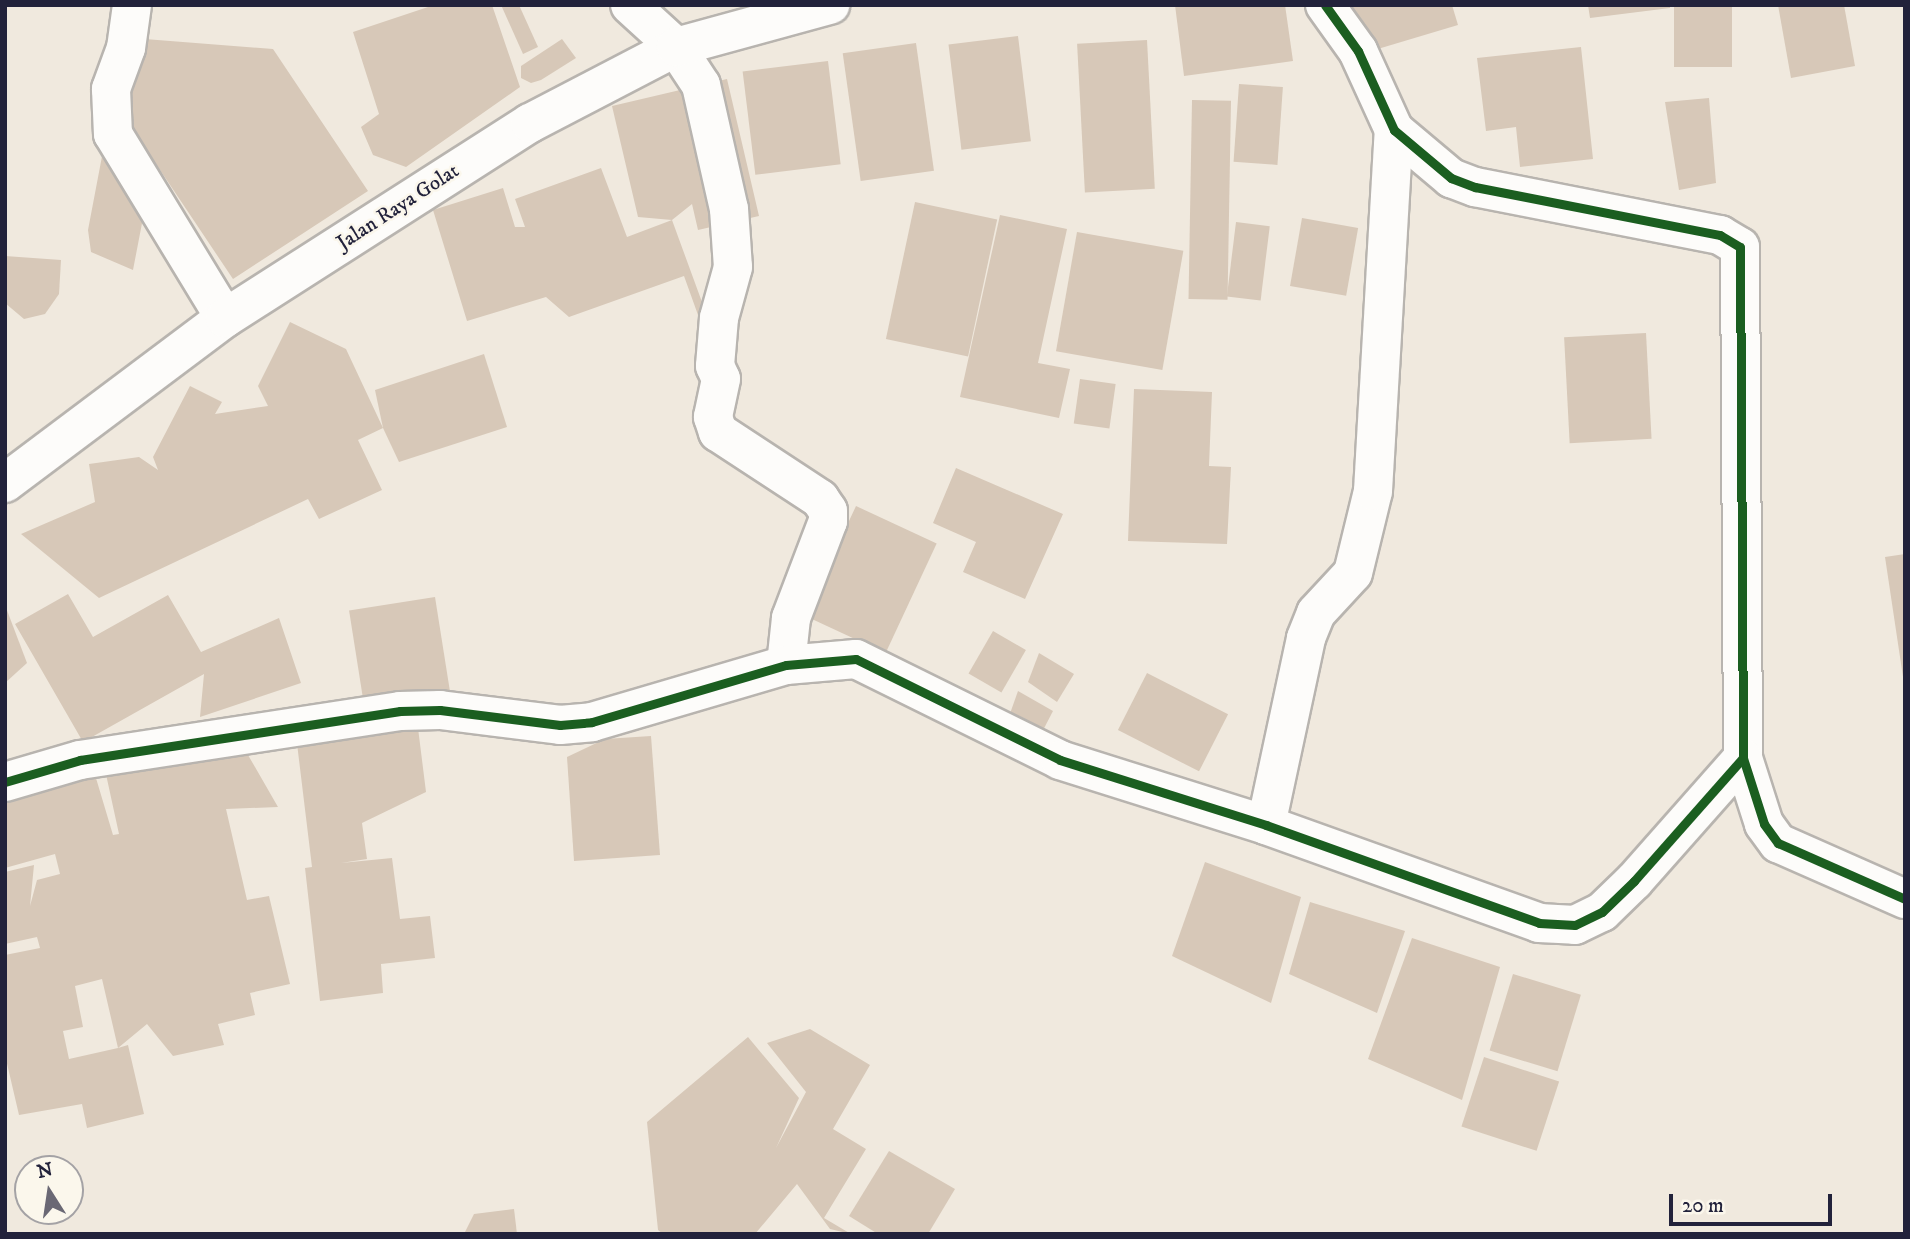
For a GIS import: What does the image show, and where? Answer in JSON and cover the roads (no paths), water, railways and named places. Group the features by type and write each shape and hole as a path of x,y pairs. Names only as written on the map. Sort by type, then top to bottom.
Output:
{"street":[{"path":"132,5 125,48 111,89 113,134 225,318"},
{"path":"630,5 676,47 701,85 729,209 733,267 719,318 715,366 721,379 713,417 718,432 820,499 829,515 791,618 786,665"},
{"name":"Jalan Raya Golat","path":"5,483 225,318 530,123 676,47 830,5"},
{"path":"1325,5 1368,69 1394,130 1433,166 1475,187 1720,235 1740,247 1742,758 1764,824 1778,843 1905,899"},
{"path":"1266,825 1306,638 1316,613 1353,573 1373,491 1394,130"},
{"path":"5,782 80,760 400,711 440,710 560,725 592,722 786,665 856,659 1060,760 1266,825 1538,923 1575,925 1602,912 1626,889 1742,758"}]}
